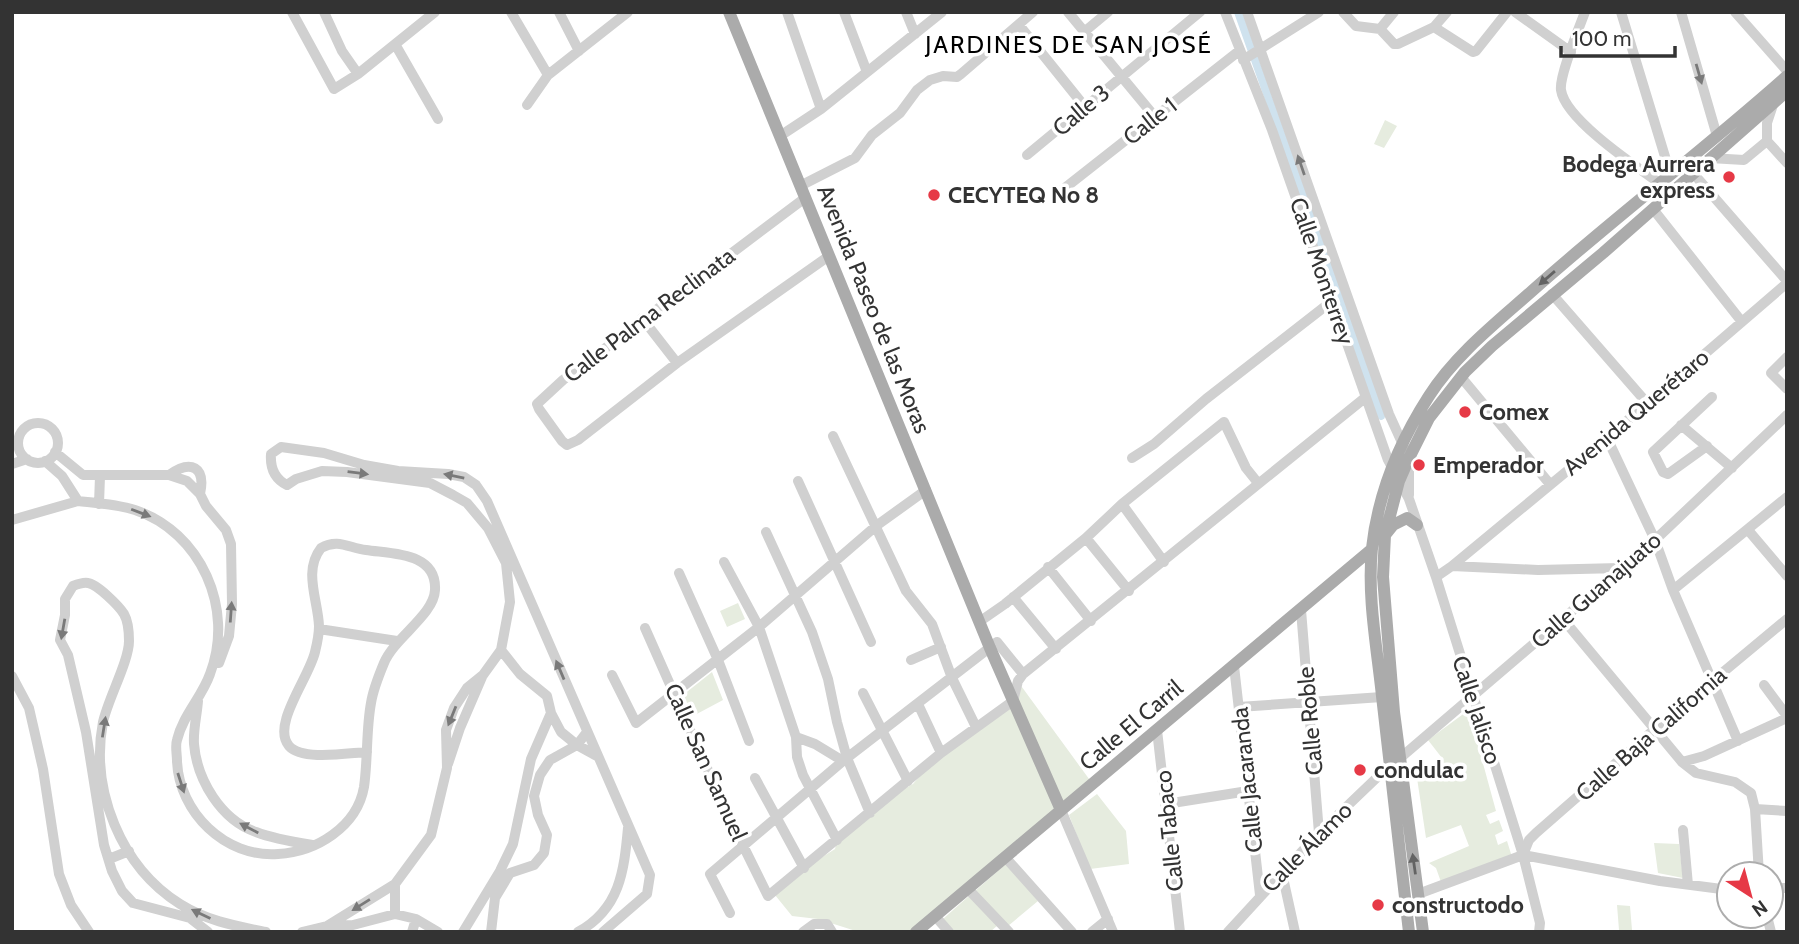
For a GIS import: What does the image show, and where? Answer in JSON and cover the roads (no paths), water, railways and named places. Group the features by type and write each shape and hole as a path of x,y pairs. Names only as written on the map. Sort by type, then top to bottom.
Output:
{"main road":[{"name":"Avenida Paseo de las Moras","path":"729,12 979,622 1061,810"},
{"path":"1423,932 1419,894 1382,697 1373,604 1372,550 1380,507 1392,468 1430,394 1496,323 1658,182 1787,76"},
{"path":"1409,932 1385,617 1385,535 1399,481 1409,458 1429,418 1461,377 1492,346 1603,253 1787,91"},
{"path":"1640,221 1631,220 1630,212 1693,155"},
{"path":"1599,233 1609,230 1615,236 1603,253"},
{"path":"1396,427 1402,429 1412,425"},
{"path":"1385,535 1399,521 1407,518 1417,525"},
{"name":"Calle El Carril","path":"916,932 1372,550"}],"street":[{"path":"292,12 334,89 358,74 435,12"},
{"path":"324,12 342,51 358,74"},
{"path":"511,12 548,75"},
{"path":"559,12 579,51"},
{"path":"527,105 548,75 628,12"},
{"path":"788,12 821,109"},
{"path":"844,12 867,72"},
{"path":"906,12 915,34"},
{"path":"780,136 821,109 942,12"},
{"path":"1033,12 1018,25 1085,107"},
{"path":"1068,12 1155,117"},
{"path":"1084,32 1108,12"},
{"name":"Calle 3","path":"1027,155 1200,12"},
{"name":"Calle Monterrey","path":"1225,12 1272,130 1366,397 1399,481"},
{"name":"Calle Monterrey","path":"1247,12 1389,414 1409,458"},
{"name":"Calle 1","path":"1061,191 1155,117 1243,56 1319,12"},
{"path":"1343,12 1356,26 1380,29 1394,44 1434,27 1447,12"},
{"path":"1380,29 1394,12"},
{"path":"1434,27 1473,52 1479,49 1507,12"},
{"path":"1515,12 1570,52"},
{"path":"1585,12 1560,88 1564,103 1580,122 1658,182"},
{"path":"1621,12 1670,173"},
{"path":"1681,12 1717,136"},
{"path":"1735,12 1787,71"},
{"name":"Calle Palma Reclinata","path":"677,363 578,440 567,445 537,404 563,380 803,192 855,158 872,135 900,113 918,90 930,80 943,76 957,77 1018,25"},
{"path":"395,44 438,119"},
{"path":"1710,158 1744,160 1767,141 1769,115 1774,102"},
{"path":"1767,141 1787,163"},
{"path":"1693,173 1787,282"},
{"path":"1653,209 1742,322"},
{"path":"642,318 677,363 830,256"},
{"name":"Avenida Querétaro","path":"1436,577 1607,438 1787,282"},
{"path":"1552,294 1647,403"},
{"path":"1132,458 1154,444 1206,399 1332,301"},
{"path":"1787,357 1771,373 1787,388"},
{"path":"1461,377 1549,483"},
{"path":"755,778 804,868 942,753 1013,701 1018,681 1023,674 1366,397"},
{"path":"1707,446 1672,473 1664,472 1653,452 1712,397"},
{"path":"1373,416 1384,422 1389,414"},
{"name":"Calle Guanajuato","path":"1394,762 1654,540 1787,415"},
{"path":"979,622 1013,597 1224,422 1247,468 1258,483"},
{"path":"34,424 47,425 54,431 58,444 55,452 45,461 37,463 27,459 19,450 19,438 23,430 34,424"},
{"path":"1681,425 1732,468"},
{"path":"833,436 906,592 932,624 952,678 976,727"},
{"path":"1607,438 1654,540 1738,741"},
{"path":"327,926 395,884 431,835 460,728 483,675 501,650 510,602 506,563 488,528 467,503 429,483 347,472 322,471 287,485 274,474 271,454 281,447 324,453 364,465 398,471 464,477 476,485 487,501 650,875 647,894 603,932"},
{"path":"55,452 83,475 169,475 187,481 200,494 230,536 232,604 229,636 218,667 210,675"},
{"path":"322,471 325,464 324,453"},
{"name":"Calle Jalisco","path":"1409,458 1409,499"},
{"path":"12,464 27,459"},
{"path":"45,461 62,476 78,501"},
{"path":"169,475 181,466 192,466 200,472 200,494"},
{"path":"71,488 83,475"},
{"path":"99,504 100,476"},
{"path":"798,481 871,642"},
{"name":"Calle Jalisco","path":"1399,481 1409,499 1436,577 1523,855 1541,929"},
{"path":"612,675 636,723 718,660 876,526 926,490"},
{"path":"1674,590 1787,498"},
{"path":"12,520 78,501 112,504 153,518 174,532 194,553 213,587 218,618 216,652 210,675 186,716 176,742 177,775 188,803 205,827 224,840 258,853 295,853 314,845 337,833 353,811 363,790 367,752 371,701 385,660 397,641 419,620 434,597 436,588 430,572 419,560 411,556 366,550 339,542 321,548 312,566 319,629 312,664 284,719 283,736 290,748 301,754 367,752"},
{"path":"1122,504 1164,562"},
{"path":"1748,530 1787,576"},
{"path":"766,533 812,632 828,679 845,760 870,813"},
{"path":"1086,537 1129,591"},
{"path":"724,562 758,627 796,737 797,757 810,791 837,840"},
{"path":"1452,566 1538,570 1620,568"},
{"path":"1048,567 1091,621"},
{"path":"679,573 718,660 748,741"},
{"path":"208,932 190,918 133,903 122,891 109,859 104,845 86,732 68,655 60,640 65,599 73,586 85,582 95,585 124,614 128,629 129,643 103,722 100,761 116,832 142,872 179,904 218,923 266,932"},
{"path":"213,587 222,589 230,585"},
{"path":"510,602 522,595 529,597"},
{"path":"1013,597 1056,649"},
{"name":"Calle Roble","path":"1301,610 1319,833"},
{"path":"1563,619 1682,762 1696,773 1719,777 1745,787 1751,793 1755,809 1758,860"},
{"name":"Calle Baja California","path":"1523,855 1529,840 1656,728 1787,619"},
{"name":"Calle San Samuel","path":"645,628 768,896 804,868"},
{"path":"319,629 397,641"},
{"path":"730,913 710,874 845,760 997,642 1023,674"},
{"path":"911,660 941,647"},
{"path":"501,650 520,674 547,696 551,713 561,732 577,745 598,756"},
{"name":"Calle Jacaranda","path":"1234,666 1260,895"},
{"path":"12,676 29,708 40,757 59,874 71,905 89,932"},
{"path":"1682,762 1704,756 1787,717 1764,685"},
{"path":"863,694 908,781"},
{"path":"199,697 194,742 202,779 216,801 233,819 253,832 314,845"},
{"path":"1239,707 1382,697"},
{"path":"918,704 942,753"},
{"path":"464,932 513,844 531,759 551,713"},
{"name":"Calle Tabaco","path":"1157,730 1180,932"},
{"path":"491,932 495,898 510,873 534,864 544,853 547,835 538,815 534,796 540,775 550,760 577,745 587,732"},
{"path":"796,737 816,744 845,760"},
{"path":"176,742 194,742"},
{"name":"Calle Álamo","path":"1228,932 1319,833 1394,762"},
{"path":"1166,804 1248,791"},
{"path":"1755,809 1787,811"},
{"path":"1061,810 1113,932"},
{"path":"578,932 607,908 622,881 628,827"},
{"path":"1683,830 1688,885"},
{"path":"109,859 129,851"},
{"path":"1419,894 1523,855 1715,888"},
{"path":"1005,857 1072,932"},
{"path":"625,861 643,858"},
{"path":"1282,873 1295,932"},
{"path":"395,884 395,914"},
{"path":"968,889 1009,932"},
{"path":"607,908 620,917"},
{"path":"302,932 327,926 353,925 395,914 416,919 438,932"},
{"path":"935,916 949,932"},
{"path":"412,932 416,919"},
{"path":"1092,932 1108,919"},
{"path":"803,932 814,924 827,924 832,932"}],"waterway":[{"path":"1238,12 1381,416"}],"place":[{"name":"Bodega Aurrera express","path":"1729,177"},
{"name":"CECYTEQ No 8","path":"934,195"},
{"name":"Comex","path":"1465,412"},
{"name":"Emperador","path":"1419,465"},
{"name":"condulac","path":"1360,770"},
{"name":"constructodo","path":"1378,905"}],"district":[{"name":"JARDINES DE SAN JOSÉ","path":"1069,44"}]}
